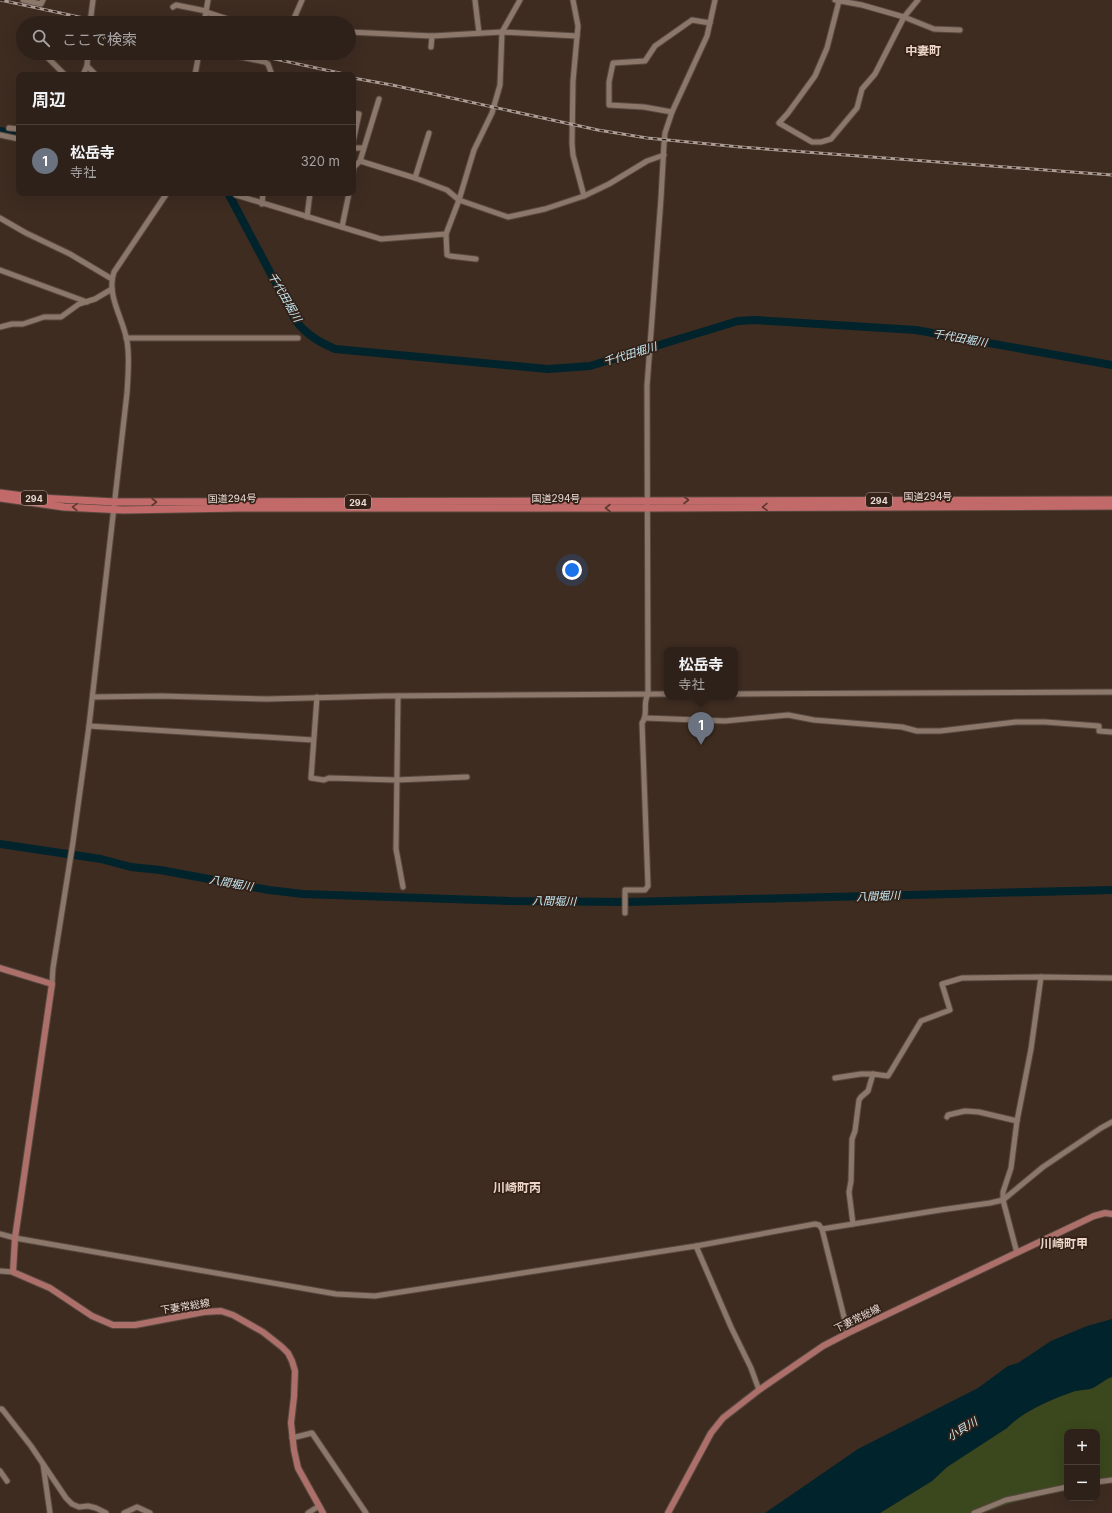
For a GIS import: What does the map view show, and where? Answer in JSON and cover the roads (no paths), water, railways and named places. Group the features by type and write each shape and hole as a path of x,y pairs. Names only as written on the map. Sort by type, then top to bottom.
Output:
{"highway":[{"name":"国道294号","path":"0,492 115,506"},
{"name":"国道294号","path":"0,498 64,507 1112,500"},
{"name":"国道294号","path":"647,504 1112,506"}],"main road":[{"path":"0,968 52,984 15,1238 13,1272"},
{"name":"下妻常総線","path":"668,1513 711,1433 723,1418 759,1390 823,1346 1094,1216 1105,1213 1112,1214"},
{"name":"下妻常総線","path":"13,1272 50,1288 92,1316 113,1325 135,1325 204,1312 221,1311 251,1324 282,1346 288,1353 295,1371 291,1423 292,1438 298,1468 323,1513"}],"street":[{"path":"23,0 41,4 43,0"},
{"path":"91,16 93,0"},
{"path":"205,16 208,0"},
{"path":"295,16 302,0"},
{"path":"475,0 479,33"},
{"path":"476,259 447,255 446,234 459,200 474,150 492,114 500,85 502,32 520,0"},
{"path":"573,0 578,26 573,81 572,142 573,155 584,196"},
{"path":"625,913 625,890 645,890 648,886 642,723 645,718 645,700 648,694 647,386 665,133 678,96 692,71 707,36 714,0"},
{"path":"918,0 904,17 875,74 862,89 856,108 831,139 821,142 812,142 779,123 788,114 815,76 827,48 837,0 862,2 904,17 934,29 960,30"},
{"path":"173,7 176,5 218,16"},
{"path":"672,112 644,107 609,106 609,82 613,63 645,61 655,46 692,20 710,23"},
{"path":"356,32 432,36 502,32 577,36"},
{"path":"431,47 432,36"},
{"path":"50,60 62,72"},
{"path":"84,72 87,60"},
{"path":"196,72 198,60"},
{"path":"255,60 268,64 271,72"},
{"path":"87,66 93,72"},
{"path":"356,165 360,161 379,99"},
{"path":"356,114 359,114 356,128"},
{"path":"9,128 16,129"},
{"path":"415,178 429,134"},
{"path":"0,135 16,138"},
{"path":"356,148 363,148"},
{"path":"360,161 415,178 447,190 459,200 508,217 545,209 584,196 609,184 647,161 664,155"},
{"path":"52,984 53,968 73,846 93,697 115,506 129,365 126,338 112,289 112,279 114,272 164,196"},
{"path":"239,196 381,239 446,234"},
{"path":"262,204 263,196"},
{"path":"307,217 310,196"},
{"path":"342,227 348,196"},
{"path":"0,218 26,233 70,254 112,279"},
{"path":"0,270 86,302"},
{"path":"0,327 12,324 23,324 44,317 61,316 79,304 95,299 112,289"},
{"path":"126,338 298,338"},
{"path":"738,694 1112,692"},
{"path":"93,697 162,696 267,699 317,697 664,694"},
{"path":"398,696 396,849 403,887"},
{"path":"317,697 311,778 324,780 329,778 396,780 467,777"},
{"path":"645,718 725,721 788,715 814,720 887,725 917,731 940,731 1016,722 1045,722 1099,726 1100,731 1112,732"},
{"path":"89,726 313,740"},
{"path":"1017,1252 1003,1200 1003,1192 1011,1168 1017,1121 1031,1049 1041,977"},
{"path":"835,1078 861,1074 888,1076 921,1021 950,1010 942,984 962,978 1112,978"},
{"path":"853,1224 848,1192 851,1181 852,1139 855,1131 859,1100 868,1091 873,1074"},
{"path":"947,1117 948,1115 965,1110 1017,1121"},
{"path":"822,1229 1003,1200 1043,1167 1112,1122"},
{"path":"0,1234 15,1238 323,1292 375,1296 696,1246 815,1224 822,1229 848,1333"},
{"path":"696,1246 731,1327 751,1368 759,1390"},
{"path":"0,1270 13,1272"},
{"path":"0,1409 2,1409 31,1446 66,1498 72,1504 79,1507 88,1506 96,1508 106,1513"},
{"path":"292,1438 312,1433 366,1513"},
{"path":"42,1463 50,1513"},
{"path":"0,1471 7,1481"},
{"path":"1100,1482 1112,1480"},
{"path":"974,1513 1006,1500 1064,1487"},
{"path":"308,1513 319,1506"},
{"path":"124,1513 137,1507 150,1513"}],"water":[{"name":"小貝川","path":"1112,1319 1112,1377 1106,1379 1093,1388 1066,1394 1029,1411 1007,1428 947,1467 932,1481 880,1513 765,1513 858,1449 978,1388 1008,1366 1018,1363 1051,1341 1087,1326"}],"waterway":[{"name":"千代田堀川","path":"0,131 16,134"},
{"name":"千代田堀川","path":"230,196 296,321 314,338 335,349 548,369 590,366 738,321 754,320 916,330 1112,365"},
{"name":"八間堀川","path":"0,844 101,859 131,867 160,870 269,890 303,894 511,901 627,902 1112,890"}],"railway":[{"path":"0,0 74,16"},
{"path":"279,60 335,72"},
{"path":"356,79 598,130 647,138 740,147 1112,175"}],"place":[{"name":"松岳寺","path":"701,745"}],"district":[{"name":"中妻町","path":"923,50"},
{"name":"川崎町丙","path":"517,1187"},
{"name":"川崎町甲","path":"1064,1243"}]}
